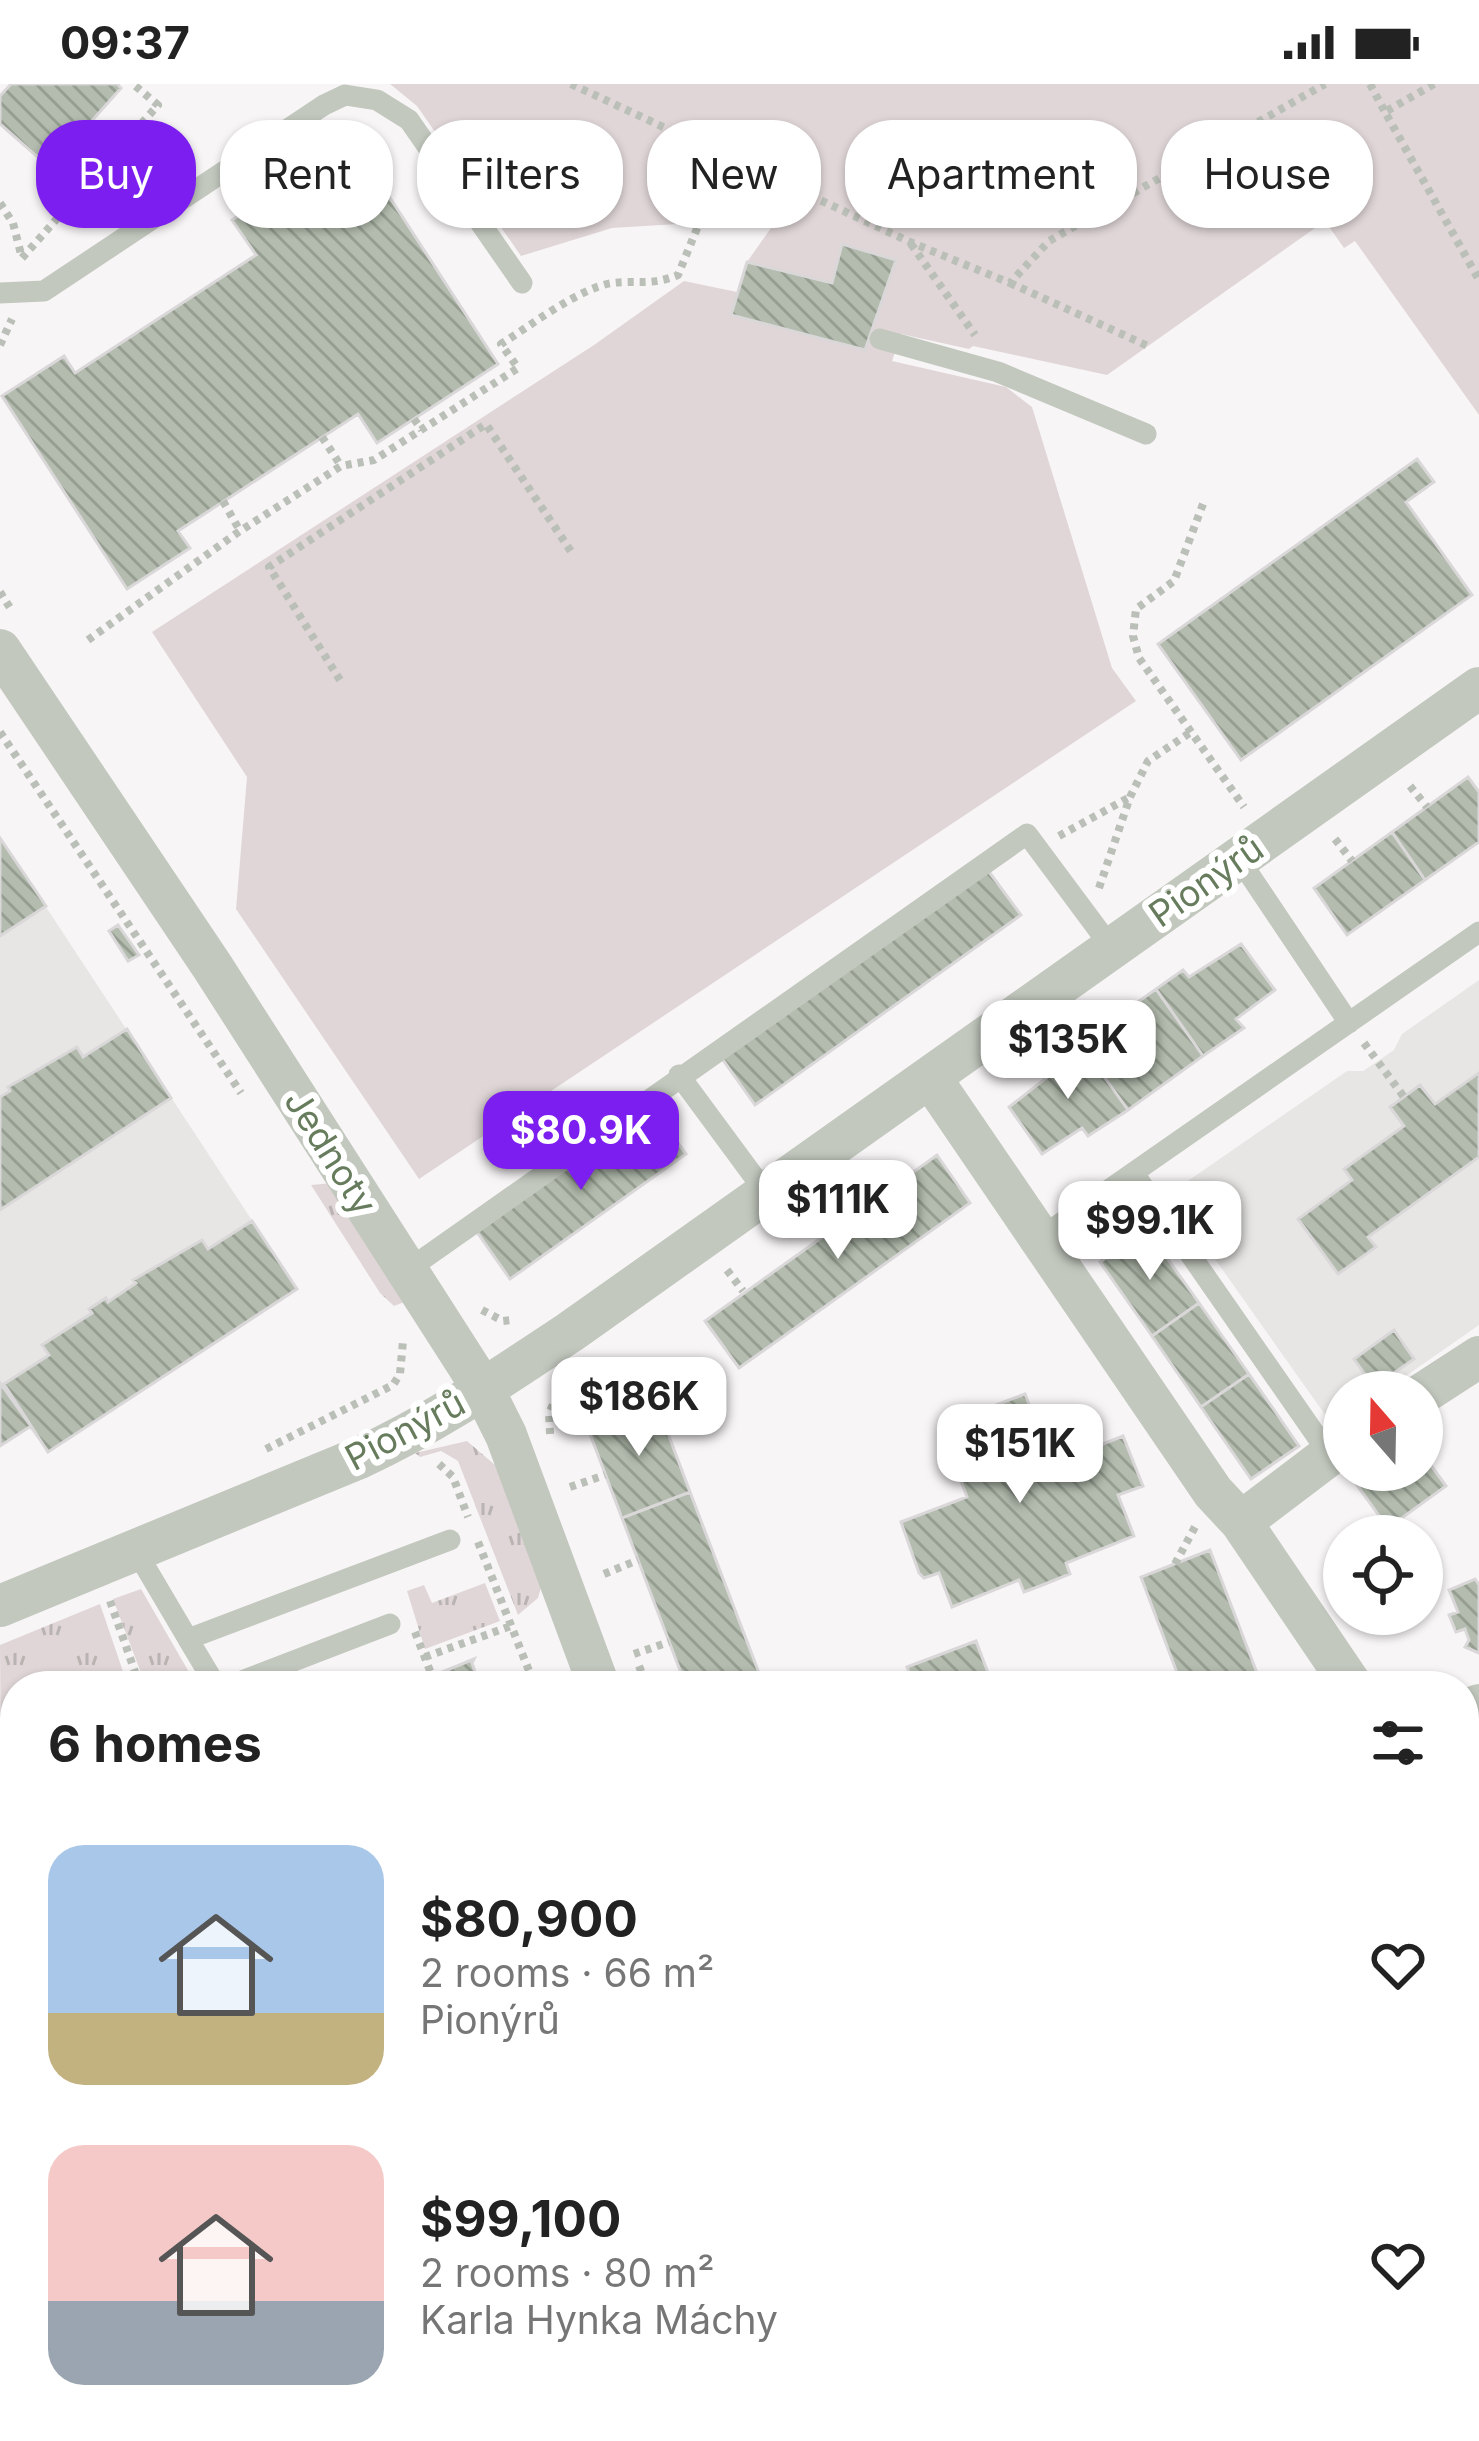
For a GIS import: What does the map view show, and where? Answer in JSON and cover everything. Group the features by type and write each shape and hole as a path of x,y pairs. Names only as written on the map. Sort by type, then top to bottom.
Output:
{"street":[{"name":"Jednoty","path":"0,650 212,966 483,1389 506,1435 593,1671"},
{"name":"Pionýrů","path":"0,1606 395,1442 483,1389 930,1077 1100,933 1239,859 1479,688"},
{"path":"930,1077 1342,1671"},
{"path":"1443,1380 1479,1357"},
{"path":"1241,1522 1323,1459"}],"lane":[{"path":"0,293 44,291 345,95 377,100 409,120 522,283"},
{"path":"880,339 998,372 1146,434"},
{"path":"406,1270 1027,834 1100,933"},
{"path":"1239,859 1348,1023"},
{"path":"1038,1239 1479,932"},
{"path":"679,1075 766,1193"},
{"path":"1135,1175 1323,1431"},
{"path":"188,1639 450,1540"},
{"path":"136,1552 207,1671"},
{"path":"267,1671 390,1624"}],"path":[{"path":"22,258 158,105 133,84"},
{"path":"571,84 650,120"},
{"path":"1010,283 1049,241 1325,84"},
{"path":"1370,84 1479,280"},
{"path":"1385,112 1434,84"},
{"path":"821,200 1148,346"},
{"path":"88,640 240,531 341,466 374,460 518,368 501,344 518,333 586,292 609,284 654,285 678,275 697,228"},
{"path":"910,242 998,372"},
{"path":"414,419 422,430"},
{"path":"340,680 269,567 486,424 572,553"},
{"path":"322,437 341,466"},
{"path":"223,501 240,531"},
{"path":"1204,504 1174,581 1136,609 1133,636 1139,658 1249,813"},
{"path":"0,732 250,1107"},
{"path":"1100,933 1130,797 1148,761 1191,732"},
{"path":"1410,786 1427,807"},
{"path":"1037,848 1130,797"},
{"path":"1335,838 1352,861"},
{"path":"1348,1023 1404,1097"},
{"path":"879,1163 895,1183"},
{"path":"803,1217 819,1236"},
{"path":"727,1270 743,1291"},
{"path":"469,1300 503,1321 523,1319"},
{"path":"372,1398 400,1374 405,1344 395,1325"},
{"path":"557,1453 549,1414 554,1396 563,1388"},
{"path":"428,1462 442,1464 453,1477 470,1520"},
{"path":"564,1470 579,1508"},
{"path":"571,1486 605,1474"},
{"path":"478,1541 529,1671"},
{"path":"596,1552 611,1594"},
{"path":"604,1574 638,1560"},
{"path":"107,1594 135,1671"},
{"path":"425,1657 512,1627"},
{"path":"626,1634 640,1671"},
{"path":"634,1654 669,1642"}],"shaded area":[{"path":"0,837 297,1289 48,1452 29,1428 0,1446"},
{"path":"1479,980 1479,1325 1413,1371 1323,1371 1323,1412 1169,1194 1347,1071 1363,1071 1394,1050 1402,1034"}],"green space":[{"path":"390,84 1479,84 1479,415 1355,241 1344,248 1330,228 1373,228 1373,120 1161,120 1161,228 1315,228 1107,375 901,334 892,361 1006,387 1032,407 1112,668 1136,701 419,1179 236,909 247,777 152,632 594,345 684,281 737,292 747,262 771,228 821,228 821,120 647,120 647,226 623,227 623,120 427,120"},
{"path":"502,228 612,228 521,256"},
{"path":"332,1183 407,1301 394,1306 380,1293 311,1185"},
{"path":"467,1441 495,1465 543,1581 538,1598 518,1615 458,1461 441,1451 420,1457 415,1453"},
{"path":"485,1583 500,1621 425,1649 407,1591 424,1585 432,1603"},
{"path":"141,1589 188,1671 140,1671 113,1599"},
{"path":"100,1604 123,1671 0,1671 0,1645"}],"building":[{"path":"11,84 117,84 121,88 93,120 36,120 36,156 0,124 0,96"},
{"path":"393,202 498,364 377,443 358,414 178,531 190,548 127,589 2,396 64,356 75,373 256,255 237,228 393,228"},
{"path":"842,244 896,260 865,350 731,315 747,262 832,283"},
{"path":"1417,459 1434,482 1406,502 1472,595 1241,760 1158,644"},
{"path":"1468,777 1479,792 1479,842 1425,880 1392,832"},
{"path":"1392,832 1425,880 1347,935 1314,888"},
{"path":"0,838 46,906 0,936"},
{"path":"987,869 1021,915 755,1105 721,1057"},
{"path":"118,925 139,955 128,961 109,931"},
{"path":"1241,944 1275,990 1236,1019 1244,1028 1203,1056 1156,989 1183,970 1189,977"},
{"path":"1156,989 1203,1056 1128,1110 1080,1043"},
{"path":"127,1029 171,1098 0,1210 0,1097 10,1091 8,1087 77,1047 83,1057"},
{"path":"1080,1043 1128,1110 1088,1136 1082,1128 1042,1154 1009,1107 1059,1068 1055,1062"},
{"path":"1479,1073 1479,1157 1368,1237 1376,1247 1338,1274 1298,1219 1352,1180 1344,1169 1404,1126 1390,1107 1420,1085 1435,1104"},
{"path":"652,1107 686,1154 510,1279 477,1232"},
{"path":"937,1155 970,1203 739,1368 705,1321"},
{"path":"252,1221 297,1289 48,1452 4,1384 49,1355 42,1345 92,1313 89,1309 136,1283 133,1280 202,1240 208,1249"},
{"path":"1147,1230 1199,1303 1152,1336 1100,1262"},
{"path":"1199,1303 1249,1374 1201,1407 1152,1336"},
{"path":"1394,1330 1414,1359 1397,1371 1363,1371 1354,1359"},
{"path":"1249,1374 1299,1446 1251,1479 1201,1407"},
{"path":"0,1383 31,1426 0,1446"},
{"path":"1025,1394 1052,1464 1123,1436 1143,1486 1118,1495 1134,1536 1066,1563 1070,1574 1040,1586 1024,1592 1019,1580 952,1607 939,1573 924,1578 919,1573 901,1522 967,1497 940,1426"},
{"path":"655,1399 690,1492 622,1518 587,1426"},
{"path":"1361,1491 1439,1491 1406,1515 1379,1515"},
{"path":"690,1492 758,1671 680,1671 622,1518"},
{"path":"1210,1550 1256,1671 1176,1671 1141,1577"},
{"path":"1475,1579 1479,1585 1479,1653 1465,1647 1469,1640 1465,1629 1456,1632 1449,1615 1458,1612 1449,1590"},
{"path":"976,1641 987,1671 908,1671 907,1667"},
{"path":"474,1659 475,1671 445,1671"}]}
